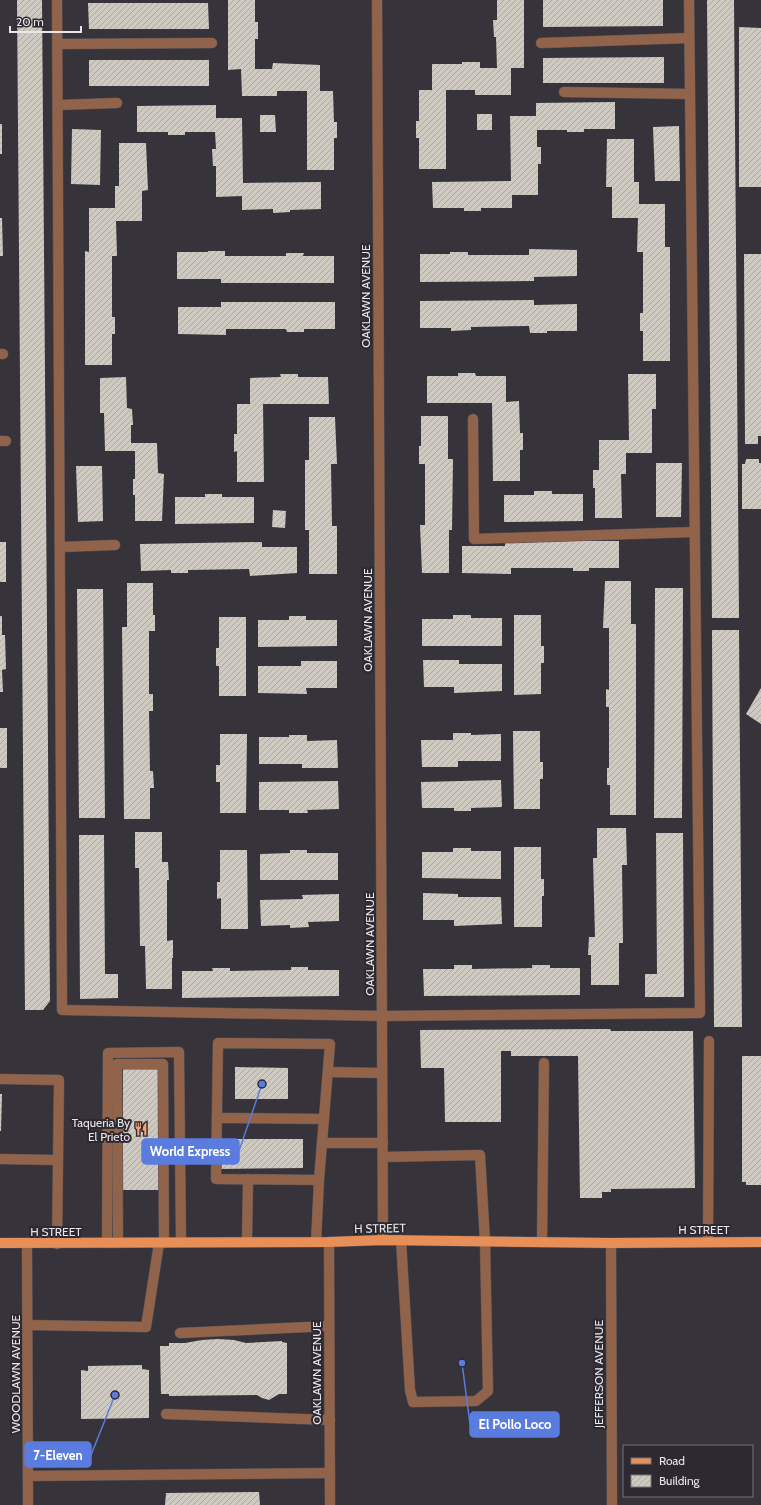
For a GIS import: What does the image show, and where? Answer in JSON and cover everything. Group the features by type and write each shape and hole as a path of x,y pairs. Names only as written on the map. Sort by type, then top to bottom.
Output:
{"main road":[{"name":"H STREET","path":"0,1243 329,1242 383,1240 611,1243 761,1242"}],"street":[{"path":"57,0 62,1010 382,1016 700,1013 689,0"},
{"name":"OAKLAWN AVENUE","path":"376,0 383,1240"},
{"path":"541,43 689,38"},
{"path":"58,44 212,43"},
{"path":"564,92 690,94"},
{"path":"58,105 117,103"},
{"path":"473,419 474,539 694,532"},
{"path":"60,547 116,545"},
{"path":"708,1242 709,1041"},
{"path":"316,1242 319,1180 330,1044 218,1043 216,1179 319,1180"},
{"path":"107,1243 108,1053 179,1052 181,1242"},
{"path":"542,1242 544,1063"},
{"path":"28,1325 146,1327 161,1243 163,1064 117,1064 118,1243"},
{"path":"328,1072 382,1073"},
{"path":"0,1078 59,1080 57,1244"},
{"path":"217,1118 324,1118"},
{"path":"322,1142 383,1143"},
{"path":"383,1157 480,1155 485,1242 488,1392 476,1401 413,1402 410,1390 401,1240"},
{"path":"0,1159 58,1160"},
{"path":"247,1242 248,1179"},
{"name":"OAKLAWN AVENUE","path":"329,1242 330,1505"},
{"name":"JEFFERSON AVENUE","path":"611,1243 612,1505"},
{"name":"WOODLAWN AVENUE","path":"27,1244 28,1505"},
{"path":"180,1333 329,1326"},
{"path":"166,1414 330,1420"},
{"path":"28,1476 330,1473"}],"building":[{"path":"17,0 42,0 50,1001 43,1010 25,1010"},
{"path":"228,0 255,0 255,22 258,22 258,39 255,39 255,69 272,69 273,63 320,65 320,91 333,91 334,122 337,122 337,138 334,138 334,170 307,170 307,91 277,91 277,96 242,96 241,69 228,70"},
{"path":"497,0 524,0 524,68 511,68 511,95 475,95 475,90 446,90 446,169 419,169 419,138 416,138 416,121 419,121 419,90 432,90 432,64 462,64 462,62 480,62 480,68 497,68 496,37 494,37 493,20 497,20"},
{"path":"543,0 663,0 663,26 543,27"},
{"path":"707,0 734,0 739,618 712,618"},
{"path":"88,3 208,3 209,29 89,29"},
{"path":"739,27 761,28 761,187 739,187"},
{"path":"664,57 664,83 543,83 543,58"},
{"path":"89,60 209,60 209,86 89,86"},
{"path":"615,102 615,129 584,129 584,132 567,132 567,130 537,130 537,147 541,147 541,164 538,164 538,195 512,195 512,208 481,208 481,211 464,211 464,208 433,208 432,182 511,181 510,116 536,116 536,103"},
{"path":"216,105 216,118 242,118 243,183 321,182 321,209 290,210 290,212 273,213 273,209 242,210 242,196 216,197 216,166 213,166 212,149 216,149 215,132 185,132 185,135 168,135 168,132 137,132 137,106"},
{"path":"477,114 492,114 492,130 477,130"},
{"path":"260,115 275,115 276,132 260,132"},
{"path":"0,124 2,124 2,154 0,154"},
{"path":"679,126 680,181 655,181 653,127"},
{"path":"72,129 101,130 100,185 71,184"},
{"path":"607,139 634,139 634,182 639,182 639,204 665,204 665,247 670,247 670,361 643,361 643,331 640,331 640,313 643,313 643,252 637,252 638,218 612,218 612,187 606,187"},
{"path":"119,143 146,143 148,190 142,191 142,221 116,221 117,256 112,256 112,317 115,317 115,334 112,334 112,365 85,365 85,251 89,252 89,208 115,208 115,186 119,186"},
{"path":"0,218 2,218 3,256 0,256"},
{"path":"529,249 577,250 577,276 534,277 534,281 420,282 420,254 450,254 450,252 468,252 468,255 529,255"},
{"path":"225,251 225,256 286,256 286,253 304,253 303,256 334,256 334,283 221,283 221,279 177,279 177,252"},
{"path":"744,254 761,254 761,436 758,436 758,444 745,444"},
{"path":"534,300 534,305 577,304 577,331 547,331 547,333 530,333 529,326 471,327 471,330 451,331 451,328 420,328 420,301"},
{"path":"221,302 335,302 335,329 304,329 304,332 287,332 286,329 226,329 226,335 178,334 178,307 221,307"},
{"path":"458,373 475,373 476,376 506,376 506,402 519,401 520,433 523,433 523,450 520,450 520,481 493,481 492,403 427,403 427,376 458,376"},
{"path":"280,374 298,374 298,377 328,377 329,404 263,404 264,482 237,482 237,451 234,452 234,434 237,434 237,404 250,404 250,378 281,377"},
{"path":"628,374 656,374 656,409 652,409 652,453 626,453 626,474 621,474 622,518 595,518 595,488 593,488 593,470 599,470 599,440 629,440"},
{"path":"126,377 127,408 132,409 133,425 131,425 131,443 157,443 158,473 164,474 162,521 135,521 135,495 133,495 133,479 135,479 135,451 105,451 104,413 100,413 100,378"},
{"path":"421,416 448,416 448,459 453,459 452,530 449,530 449,573 422,573 420,525 425,525 425,464 419,464 419,446 421,446"},
{"path":"309,417 335,417 337,464 331,464 332,526 337,526 337,574 309,574 309,530 305,530 305,460 309,460"},
{"path":"746,459 759,459 759,463 761,463 761,509 742,509 742,464 745,464"},
{"path":"656,463 682,463 681,517 656,517"},
{"path":"76,466 102,466 103,521 78,522"},
{"path":"534,491 552,491 552,494 583,494 583,521 504,522 504,495 534,495"},
{"path":"205,494 222,494 222,497 254,497 254,523 175,524 175,497 205,497"},
{"path":"273,510 286,511 285,528 272,527"},
{"path":"505,541 619,541 619,568 589,568 589,571 573,571 573,568 511,568 511,574 462,573 462,546 505,546"},
{"path":"0,542 6,542 6,582 0,582"},
{"path":"262,542 262,547 297,547 297,573 250,576 249,569 188,570 188,573 171,573 171,570 141,571 140,544"},
{"path":"605,581 631,581 631,624 636,624 636,815 610,815 610,785 607,785 607,768 609,768 609,707 606,707 606,689 609,690 609,628 603,628"},
{"path":"127,583 153,583 153,615 155,615 155,631 149,631 149,694 153,694 153,711 149,711 150,771 153,771 154,788 150,788 150,819 124,819 122,627 127,627"},
{"path":"655,588 683,588 682,818 654,818"},
{"path":"77,589 103,589 105,818 79,818"},
{"path":"453,615 471,615 471,618 502,618 502,646 422,646 422,619 453,619"},
{"path":"514,615 541,615 541,646 544,646 544,663 541,663 541,694 514,695"},
{"path":"0,616 2,616 2,635 5,635 6,669 2,670 3,692 0,692"},
{"path":"289,616 306,616 306,620 337,620 337,646 258,647 258,620 289,620"},
{"path":"219,617 246,617 246,696 219,696 219,666 216,666 216,648 219,648"},
{"path":"712,630 739,630 742,1027 714,1027"},
{"path":"423,660 459,660 459,664 502,664 502,691 454,693 454,687 424,687"},
{"path":"301,661 337,661 337,688 306,688 307,694 258,693 258,666 301,666"},
{"path":"761,688 761,724 746,714"},
{"path":"0,728 7,728 7,768 0,768"},
{"path":"513,731 540,731 540,762 543,762 543,779 540,779 540,809 514,809"},
{"path":"453,733 471,733 471,735 501,734 501,761 458,761 458,767 422,767 421,740 453,740"},
{"path":"220,734 247,734 246,813 220,813 220,782 216,782 216,765 220,765"},
{"path":"289,735 307,735 307,741 337,740 338,768 302,768 302,764 259,764 259,737 289,737"},
{"path":"501,780 502,807 471,808 471,811 454,811 454,808 422,808 421,782"},
{"path":"338,781 339,809 307,810 308,813 289,813 289,810 259,810 259,782"},
{"path":"597,828 626,828 627,865 622,865 623,943 619,943 619,985 591,985 591,955 588,955 589,937 595,937 593,858 597,858"},
{"path":"135,832 162,832 162,862 168,862 169,880 167,880 167,941 173,940 172,989 146,989 145,946 140,946 139,868 135,868"},
{"path":"656,833 683,833 684,997 645,997 645,974 657,974"},
{"path":"79,835 104,835 105,974 118,974 118,998 80,999"},
{"path":"514,847 541,847 541,879 544,879 544,896 542,896 542,927 514,927"},
{"path":"453,848 471,848 471,851 501,851 501,879 422,878 422,852 453,852"},
{"path":"220,850 247,850 248,929 221,929 221,898 217,899 217,882 220,882"},
{"path":"290,850 307,850 307,853 338,853 338,880 260,880 260,854 290,853"},
{"path":"423,893 458,894 458,897 501,897 502,924 454,926 454,920 423,920"},
{"path":"339,894 339,921 308,922 309,927 290,928 290,925 261,926 260,900 303,899 302,895"},
{"path":"454,965 472,965 472,969 532,968 532,965 550,965 550,968 580,968 580,995 424,996 423,969 454,969"},
{"path":"291,967 308,967 308,970 339,970 339,996 182,998 182,971 213,971 212,968 230,968 230,971 291,970"},
{"path":"610,1029 611,1031 693,1031 695,1188 611,1189 611,1192 602,1192 602,1198 580,1198 578,1056 511,1056 511,1051 501,1051 501,1122 445,1122 444,1068 421,1068 420,1030"},
{"path":"742,1056 761,1056 761,1185 746,1185 746,1182 742,1182"},
{"path":"235,1067 288,1068 288,1099 235,1099"},
{"name":"Taqueria By El Prieto","path":"123,1069 159,1069 159,1190 123,1190"},
{"path":"0,1094 2,1094 1,1131 0,1131"},
{"path":"218,1139 303,1139 303,1168 219,1169"},
{"path":"218,1339 234,1340 246,1343 282,1341 287,1343 287,1394 279,1394 269,1400 257,1395 169,1396 169,1394 161,1394 160,1346 169,1346 169,1343 185,1343"},
{"path":"142,1365 142,1369 149,1370 149,1418 81,1419 81,1370 88,1371 88,1366"},
{"path":"259,1492 260,1505 165,1505 166,1493"}],"place":[{"name":"World Express","path":"262,1084"},
{"name":"Taqueria By El Prieto","path":"141,1129"},
{"name":"El Pollo Loco","path":"462,1363"},
{"name":"7-Eleven","path":"115,1395"}]}
